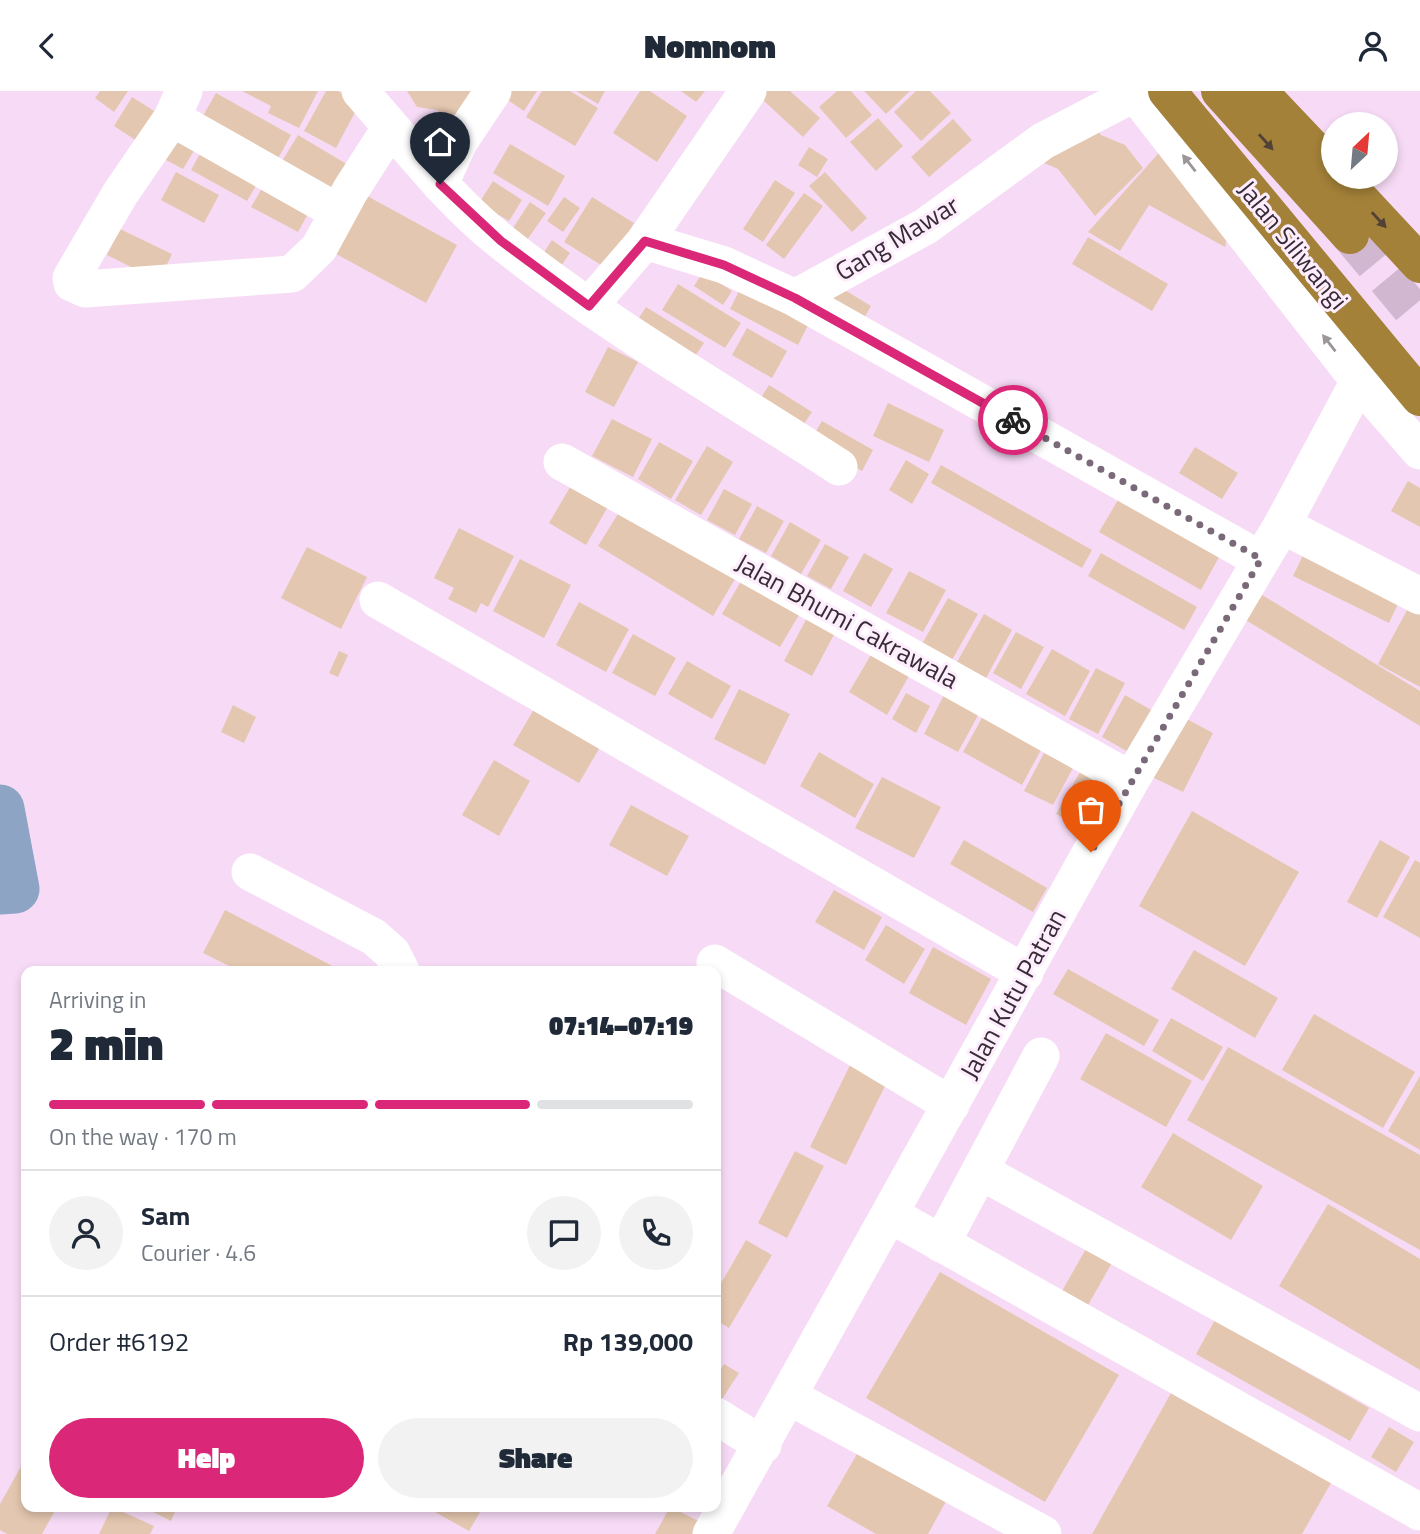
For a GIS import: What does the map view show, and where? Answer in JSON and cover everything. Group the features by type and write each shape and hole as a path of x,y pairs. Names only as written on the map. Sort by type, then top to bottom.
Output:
{"highway":[{"name":"Jalan Siliwangi","path":"1220,91 1350,235"},
{"path":"1258,91 1321,157"},
{"name":"Jalan Siliwangi","path":"1145,92 1420,397"},
{"path":"1350,189 1420,264"}],"street":[{"path":"360,91 440,184 501,241 589,306 839,467"},
{"path":"440,184 459,142 493,91"},
{"path":"589,306 645,241 748,91"},
{"path":"1145,92 1359,381 1420,451"},
{"name":"Gang Mawar","path":"795,298 926,226 1043,141 1145,92"},
{"path":"338,212 178,104 120,194 71,278 72,283 85,289 292,274 319,249 338,212 391,127"},
{"path":"645,241 724,265 795,298 1261,559"},
{"name":"Jalan Kutu Patran","path":"711,1534 790,1397 1131,780 1282,525 1359,381"},
{"name":"Jalan Bhumi Cakrawala","path":"562,462 1131,780"},
{"path":"1282,525 1420,596"},
{"path":"378,600 1025,973"},
{"path":"250,872 374,937 393,953 399,966"},
{"path":"715,963 720,966"},
{"path":"721,967 951,1105"},
{"path":"941,1244 1041,1056"},
{"path":"980,1171 1420,1413"},
{"path":"891,1215 1420,1512 1408,1534"},
{"path":"790,1397 1043,1534"},
{"path":"721,1419 763,1445"}],"building":[{"path":"100,91 128,91 114,112 95,98"},
{"path":"242,91 318,91 299,128 268,113 271,106"},
{"path":"326,91 338,91 360,103 336,148 304,131"},
{"path":"407,91 484,91 455,128 437,110 417,107"},
{"path":"511,91 537,91 524,111 506,99"},
{"path":"542,91 570,91 598,108 575,146 526,117"},
{"path":"576,91 605,91 598,104"},
{"path":"640,91 650,91 687,116 657,162 613,133"},
{"path":"681,91 705,91 696,102"},
{"path":"753,91 790,91 820,118 803,137"},
{"path":"837,91 851,91 872,115 846,138 819,107"},
{"path":"864,91 910,91 886,114"},
{"path":"916,91 930,91 951,113 921,141 894,112"},
{"path":"216,93 291,135 275,164 200,121"},
{"path":"132,97 162,116 143,145 114,126"},
{"path":"878,118 903,146 876,171 850,142"},
{"path":"953,119 972,140 929,177 911,157"},
{"path":"1096,128 1101,135 1125,145 1143,168 1095,216 1058,169 1035,159"},
{"path":"184,129 201,139 183,169 166,160"},
{"path":"298,135 350,166 331,197 279,166"},
{"path":"206,143 263,174 247,201 191,170"},
{"path":"510,144 565,176 548,206 493,173"},
{"path":"1165,146 1231,222 1225,247 1149,205 1120,251 1088,232"},
{"path":"809,147 828,159 817,177 798,165"},
{"path":"176,172 219,195 204,223 161,200"},
{"path":"825,172 867,218 852,232 809,186"},
{"path":"268,178 314,203 298,232 251,207"},
{"path":"775,180 795,193 763,242 743,229"},
{"path":"493,181 522,200 509,221 479,203"},
{"path":"358,191 457,245 426,303 327,249"},
{"path":"804,193 823,206 784,259 766,245"},
{"path":"564,197 580,208 563,232 547,221"},
{"path":"592,197 634,223 606,268 564,242"},
{"path":"530,202 546,213 524,244 509,234"},
{"path":"120,229 172,254 159,281 107,255"},
{"path":"1088,237 1168,284 1152,311 1072,264"},
{"path":"552,240 570,253 557,272 539,260"},
{"path":"703,272 732,291 723,305 694,286"},
{"path":"678,284 741,323 725,348 662,310"},
{"path":"742,285 810,321 798,345 730,309"},
{"path":"838,286 871,306 859,327 826,306"},
{"path":"646,307 704,343 689,365 632,329"},
{"path":"747,328 787,351 772,378 732,355"},
{"path":"608,347 638,362 614,407 585,392"},
{"path":"769,385 812,412 797,434 755,407"},
{"path":"888,403 944,430 929,462 873,436"},
{"path":"612,419 652,439 633,477 592,456"},
{"path":"822,421 873,450 862,471 810,441"},
{"path":"659,442 693,461 671,499 638,479"},
{"path":"707,446 733,462 701,515 675,500"},
{"path":"1195,447 1238,473 1222,499 1179,473"},
{"path":"906,460 929,474 912,504 889,490"},
{"path":"941,465 1092,550 1082,568 931,483"},
{"path":"1408,481 1420,488 1420,527 1391,511"},
{"path":"573,482 610,503 586,545 549,523"},
{"path":"1125,488 1224,548 1201,590 1099,532"},
{"path":"724,489 752,504 735,535 707,520"},
{"path":"757,506 784,521 766,553 739,539"},
{"path":"621,509 735,579 713,616 598,546"},
{"path":"790,522 821,540 801,574 771,556"},
{"path":"459,528 514,556 488,607 481,603 476,613 448,599 454,588 434,578"},
{"path":"825,544 849,557 831,589 807,576"},
{"path":"1308,545 1403,593 1389,623 1293,576"},
{"path":"307,547 367,577 341,629 281,598"},
{"path":"864,553 893,569 871,607 843,591"},
{"path":"1101,553 1197,607 1184,630 1088,576"},
{"path":"520,559 571,585 544,638 493,611"},
{"path":"909,571 946,590 923,632 886,613"},
{"path":"745,574 803,608 780,647 722,614"},
{"path":"1259,593 1420,691 1420,726 1244,619"},
{"path":"948,598 978,614 952,660 922,644"},
{"path":"1413,599 1420,603 1420,687 1378,664"},
{"path":"579,602 629,629 606,672 556,645"},
{"path":"809,614 837,629 812,676 784,661"},
{"path":"984,614 1012,630 986,678 957,662"},
{"path":"1016,632 1044,647 1021,689 993,673"},
{"path":"633,634 676,658 655,696 612,673"},
{"path":"1052,649 1090,671 1065,716 1026,694"},
{"path":"339,651 348,655 338,677 329,673"},
{"path":"872,653 910,674 887,715 849,692"},
{"path":"687,661 731,686 712,719 668,694"},
{"path":"1096,668 1125,683 1098,734 1069,719"},
{"path":"739,689 790,714 765,765 714,739"},
{"path":"946,691 981,710 958,752 924,734"},
{"path":"906,693 930,706 916,733 892,719"},
{"path":"1125,695 1160,715 1137,757 1102,737"},
{"path":"540,699 606,737 579,783 513,745"},
{"path":"233,705 256,717 244,743 221,732"},
{"path":"983,716 1042,748 1022,785 963,752"},
{"path":"1183,717 1213,733 1183,792 1152,777"},
{"path":"819,752 874,784 855,818 800,786"},
{"path":"1044,753 1073,768 1053,805 1024,791"},
{"path":"494,760 530,781 499,836 462,815"},
{"path":"1083,767 1118,786 1091,833 1056,814"},
{"path":"882,777 941,807 914,858 855,828"},
{"path":"631,805 689,836 667,876 609,845"},
{"path":"1192,811 1299,872 1245,966 1139,906"},
{"path":"964,840 1047,888 1033,912 950,864"},
{"path":"1380,840 1410,857 1377,918 1347,902"},
{"path":"1415,860 1420,863 1420,938 1383,917"},
{"path":"834,890 882,917 864,950 815,922"},
{"path":"225,910 332,966 229,966 203,953"},
{"path":"886,925 925,949 904,984 865,960"},
{"path":"933,947 991,979 966,1025 909,993"},
{"path":"1194,950 1278,998 1255,1038 1171,989"},
{"path":"1068,969 1159,1020 1144,1046 1053,994"},
{"path":"1314,1014 1415,1072 1383,1128 1282,1070"},
{"path":"1171,1018 1223,1047 1203,1081 1152,1051"},
{"path":"1106,1033 1192,1081 1166,1127 1080,1079"},
{"path":"1228,1047 1420,1155 1420,1250 1187,1120"},
{"path":"851,1063 887,1082 846,1165 810,1147"},
{"path":"1420,1076 1420,1150 1388,1131"},
{"path":"1173,1133 1263,1186 1231,1240 1141,1187"},
{"path":"795,1151 824,1166 787,1238 758,1223"},
{"path":"1328,1204 1420,1259 1420,1370 1279,1286"},
{"path":"1092,1238 1118,1252 1087,1307 1061,1293"},
{"path":"746,1240 772,1255 729,1328 721,1323 721,1283"},
{"path":"940,1272 1119,1375 1045,1502 866,1398"},
{"path":"1215,1320 1369,1408 1350,1441 1196,1354"},
{"path":"724,1364 739,1373 722,1399 721,1398 721,1369"},
{"path":"1171,1393 1331,1483 1302,1534 1092,1534"},
{"path":"1389,1427 1414,1442 1396,1472 1371,1457"},
{"path":"861,1447 949,1496 928,1534 876,1534 827,1506"},
{"path":"21,1467 21,1512 54,1512 42,1534 7,1534 0,1530 0,1504"},
{"path":"110,1512 123,1512 154,1526 150,1534 99,1534"},
{"path":"153,1512 175,1512 171,1521"},
{"path":"435,1512 480,1512 469,1531"},
{"path":"667,1512 680,1512 703,1523 697,1534 655,1534"}],"waterway":[{"path":"0,809 15,889 0,890"}],"tunnel":[{"path":"1350,235 1420,319"}],"way so far":[{"path":"1013,420 1261,559 1091,852"}],"route":[{"path":"440,184 501,241 589,306 645,241 724,265 795,298 1013,420"}]}
